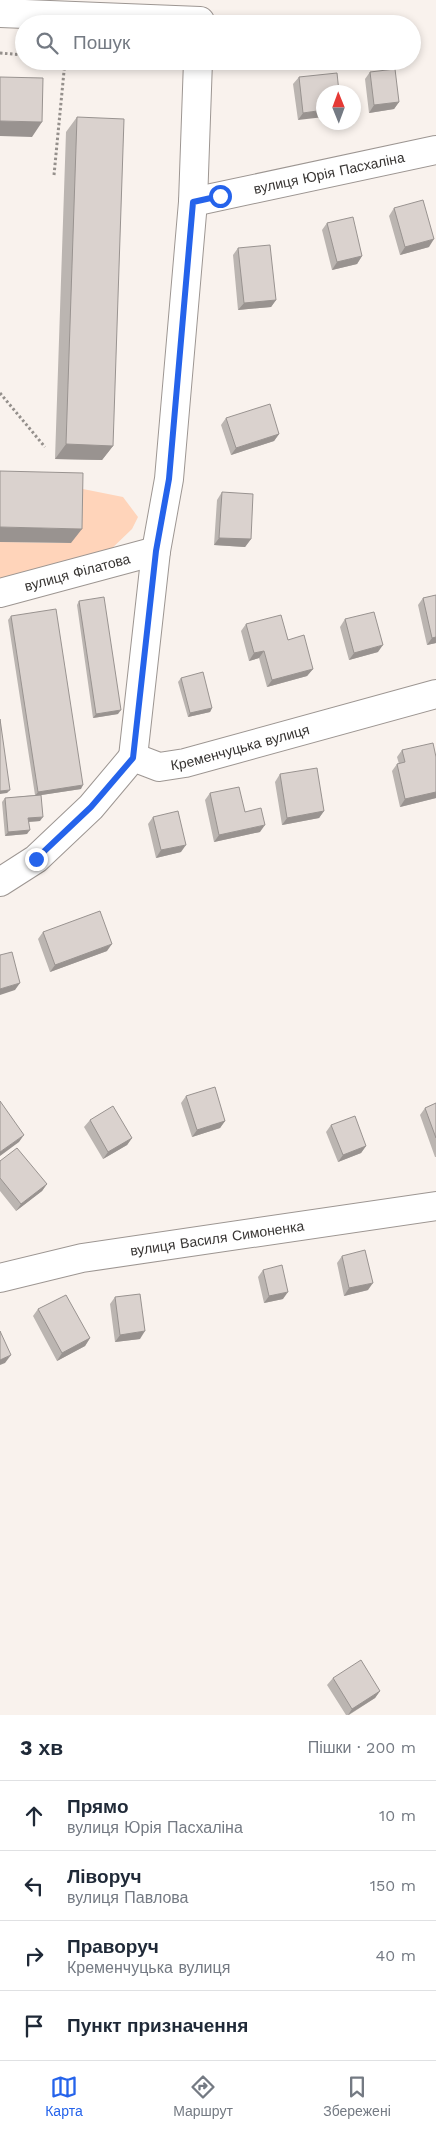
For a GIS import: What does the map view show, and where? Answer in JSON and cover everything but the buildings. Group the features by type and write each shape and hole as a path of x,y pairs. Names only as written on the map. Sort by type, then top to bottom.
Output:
{"street":[{"path":"0,13 200,15"},
{"path":"0,882 36,859 91,807 133,758 156,551 169,479 193,202 198,70"},
{"name":"вулиця Юрія Пасхаліна","path":"193,202 436,150"},
{"name":"вулиця Філатова","path":"0,593 156,551"},
{"name":"Кременчуцька вулиця","path":"133,758 159,767 185,763 436,694"},
{"name":"вулиця Василя Симоненка","path":"0,1278 82,1258 436,1206"}],"path":[{"path":"0,53 15,54"},
{"path":"54,175 64,70"},
{"path":"0,393 45,447"}],"shaded area":[{"path":"73,487 123,497 138,517 132,529 107,553 0,582 0,542 71,543"}],"route":[{"path":"36,859 91,807 133,758 156,551 169,479 193,202 220,196"}]}
